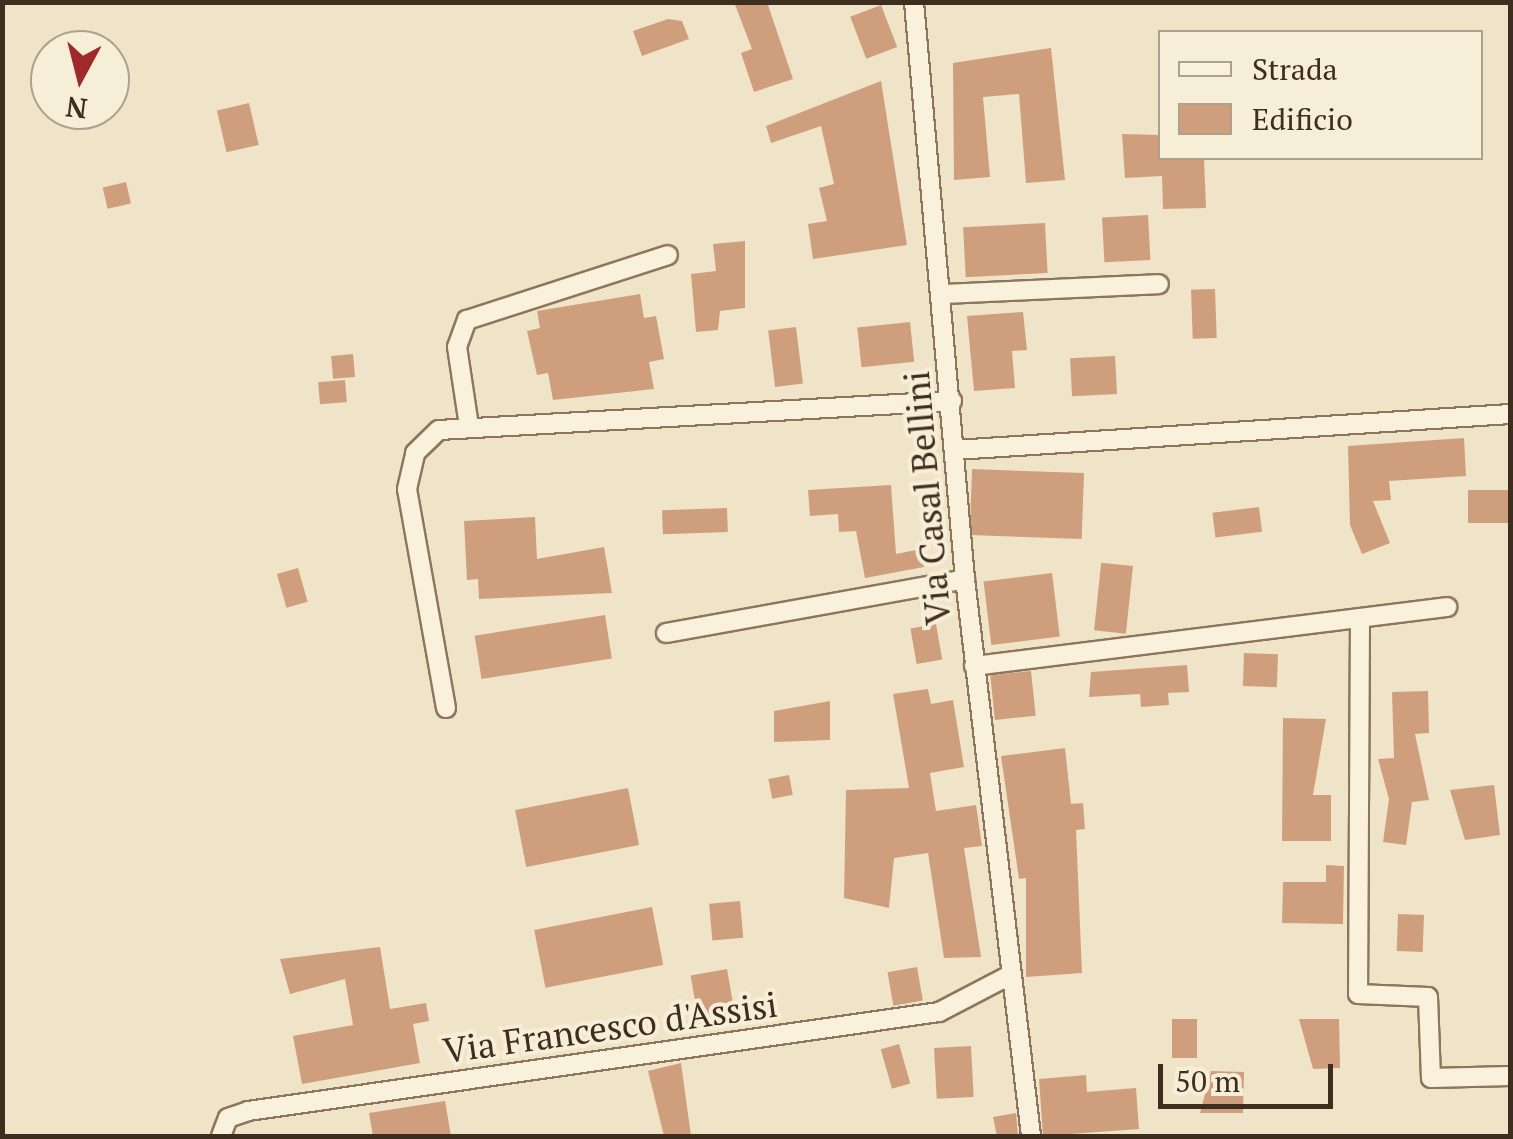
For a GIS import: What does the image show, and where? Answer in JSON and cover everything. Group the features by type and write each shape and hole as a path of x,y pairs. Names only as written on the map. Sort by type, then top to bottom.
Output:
{"street":[{"name":"Via Casal Bellini","path":"914,2 952,401 964,579 1031,1136"},
{"path":"469,426 458,347 466,320 668,255"},
{"path":"942,294 1159,284"},
{"path":"446,708 408,479 432,435 469,426 952,401"},
{"path":"955,450 1510,414"},
{"path":"666,634 964,579"},
{"path":"974,666 1447,607"},
{"path":"1360,618 1358,994 1428,997 1432,1078 1510,1076"},
{"name":"Via Francesco d'Assisi","path":"220,1136 228,1118 248,1111 928,1014 1013,980"}],"building":[{"path":"734,2 767,2 793,79 754,92 741,53 752,49"},
{"path":"881,5 897,47 866,59 850,17"},
{"path":"668,19 682,21 689,39 642,56 633,31"},
{"path":"1051,48 1065,180 1026,183 1019,94 983,97 990,177 954,180 953,63"},
{"path":"881,81 907,245 813,259 808,224 827,221 819,188 834,184 821,126 771,143 766,126"},
{"path":"249,103 259,145 227,152 217,110"},
{"path":"1122,134 1158,135 1158,160 1204,160 1206,208 1163,209 1162,176 1125,178"},
{"path":"126,182 131,203 108,209 103,187"},
{"path":"1148,215 1150,260 1104,262 1102,217"},
{"path":"1045,223 1048,273 966,277 963,227"},
{"path":"745,241 745,308 720,311 718,330 696,332 691,274 716,271 713,244"},
{"path":"1215,289 1217,338 1193,339 1191,290"},
{"path":"640,294 644,318 656,316 664,359 649,362 654,389 553,400 548,373 537,375 527,331 540,328 537,311"},
{"path":"1023,312 1027,350 1012,351 1015,388 974,391 967,316"},
{"path":"910,322 914,362 861,367 857,328"},
{"path":"796,327 803,384 775,387 768,330"},
{"path":"353,354 355,377 333,379 331,356"},
{"path":"1115,356 1117,394 1072,396 1070,358"},
{"path":"345,380 347,402 320,404 318,382"},
{"path":"1464,438 1466,476 1389,481 1391,500 1373,501 1390,543 1362,554 1350,525 1348,446"},
{"path":"972,469 1084,473 1082,539 970,535"},
{"path":"891,485 896,554 921,549 924,567 865,578 856,531 839,532 838,514 810,516 808,490"},
{"path":"1468,490 1510,490 1510,523 1468,523"},
{"path":"1259,507 1262,532 1215,538 1212,513"},
{"path":"727,508 728,532 663,534 662,510"},
{"path":"535,517 537,559 604,547 612,593 479,599 478,579 467,580 464,521"},
{"path":"1101,563 1133,566 1126,634 1094,630"},
{"path":"298,568 308,602 286,608 277,574"},
{"path":"1052,573 1060,637 991,645 984,581"},
{"path":"605,615 612,658 482,679 475,636"},
{"path":"936,624 942,659 917,664 910,629"},
{"path":"1244,653 1278,654 1277,687 1243,686"},
{"path":"1187,665 1189,692 1168,693 1169,705 1141,707 1140,694 1089,697 1091,672"},
{"path":"1031,671 1036,716 995,720 990,675"},
{"path":"928,689 931,704 953,700 964,767 930,773 936,811 976,805 982,846 964,848 981,957 944,958 928,853 894,858 889,908 844,898 846,790 909,788 893,694"},
{"path":"1428,691 1429,733 1415,734 1429,800 1412,802 1406,845 1383,842 1389,799 1378,759 1394,758 1392,692"},
{"path":"830,701 830,740 774,742 774,711"},
{"path":"1283,718 1326,719 1313,795 1331,795 1331,841 1282,841"},
{"path":"1065,748 1071,804 1083,803 1085,829 1076,830 1082,973 1026,977 1026,878 1019,879 1001,756"},
{"path":"789,775 793,795 772,799 768,779"},
{"path":"1494,785 1500,835 1465,840 1450,790"},
{"path":"628,788 639,845 526,867 515,810"},
{"path":"1326,865 1344,866 1343,924 1282,923 1283,882 1326,882"},
{"path":"740,901 743,938 712,941 709,904"},
{"path":"652,907 663,965 545,988 534,930"},
{"path":"1398,914 1424,915 1423,952 1397,951"},
{"path":"380,947 390,1009 426,1003 429,1021 413,1024 420,1063 302,1084 293,1036 353,1025 345,979 290,994 280,959"},
{"path":"917,967 923,1000 893,1006 887,972"},
{"path":"727,969 736,1020 700,1027 691,975"},
{"path":"1172,1019 1197,1019 1197,1058 1172,1058"},
{"path":"1299,1019 1339,1019 1340,1068 1313,1069"},
{"path":"899,1044 910,1083 892,1089 881,1049"},
{"path":"971,1046 974,1097 937,1099 934,1048"},
{"path":"681,1063 691,1136 664,1136 648,1071"},
{"path":"1211,1071 1244,1072 1243,1113 1200,1113"},
{"path":"1086,1075 1087,1092 1136,1088 1139,1129 1043,1136 1039,1079"},
{"path":"445,1101 451,1136 373,1136 369,1113"},
{"path":"1016,1113 1018,1136 997,1136 993,1117"}]}
